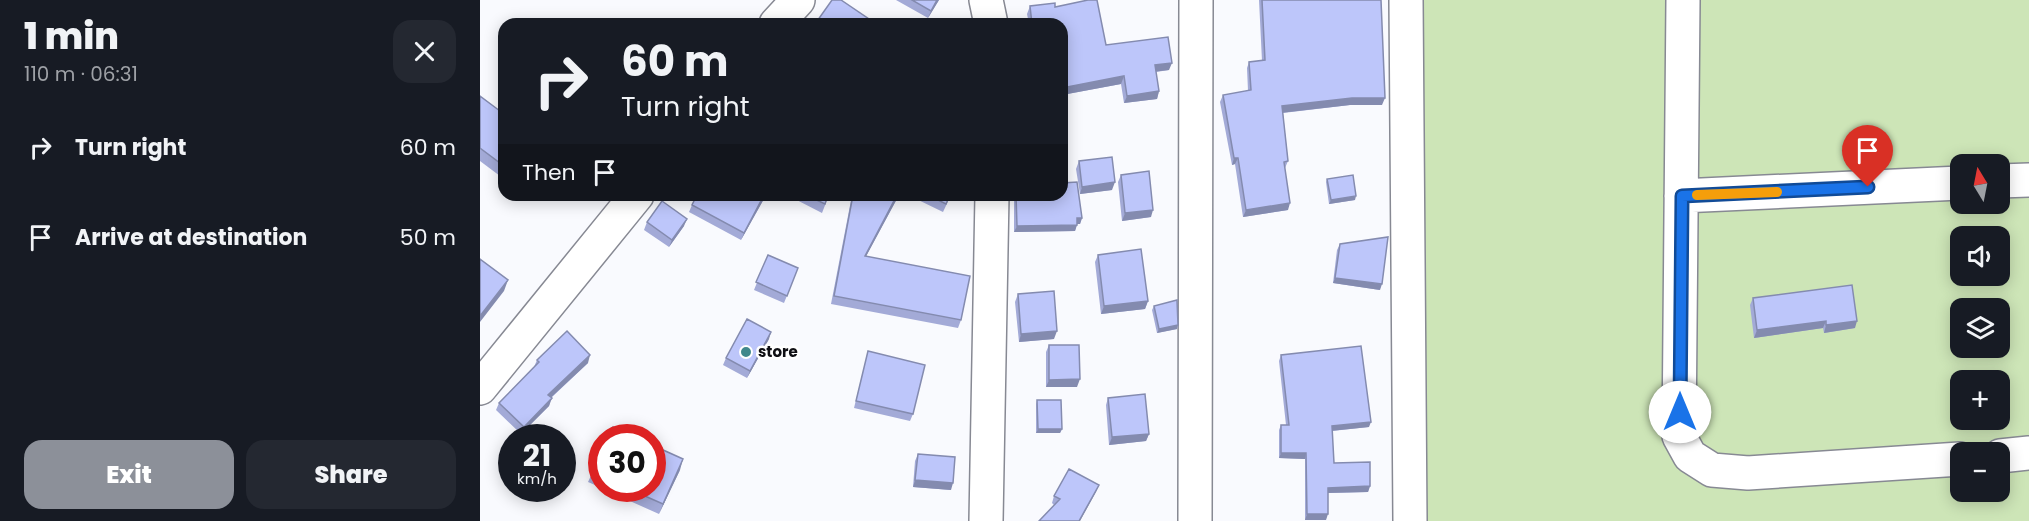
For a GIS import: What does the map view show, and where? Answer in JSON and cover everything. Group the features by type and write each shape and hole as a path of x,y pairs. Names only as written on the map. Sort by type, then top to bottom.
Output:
{"street":[{"path":"782,18 798,0"},
{"path":"986,0 990,18"},
{"path":"1196,0 1196,521"},
{"path":"1406,0 1410,521"},
{"path":"1683,0 1680,436 1690,456 1712,470 1748,473 1950,460"},
{"path":"2010,181 2029,180"},
{"path":"1682,196 1950,183"},
{"path":"480,388 632,201"},
{"path":"986,521 992,201"},
{"path":"2010,455 2029,453"}],"green space":[{"path":"1424,0 2029,0 2029,521 1424,521"}],"building":[{"path":"832,0 841,0 868,18 819,18"},
{"path":"912,0 937,0 931,11"},
{"path":"1097,0 1106,45 1168,37 1172,63 1155,65 1159,91 1127,96 1124,76 1068,87 1068,18 1031,18 1030,6 1055,3 1055,7"},
{"path":"1262,0 1381,0 1385,98 1352,98 1282,106 1288,161 1284,162 1290,203 1246,210 1238,158 1234,158 1223,95 1251,90 1249,62 1265,60"},
{"path":"480,96 498,110 498,162 480,148"},
{"path":"1112,157 1115,182 1082,187 1079,161"},
{"path":"1149,171 1153,210 1125,213 1121,175"},
{"path":"1353,175 1356,196 1331,200 1327,179"},
{"path":"1077,182 1082,218 1077,218 1077,225 1017,226 1016,201 1068,201 1068,183"},
{"path":"662,201 687,219 672,240 647,222"},
{"path":"694,201 761,201 744,233 692,205"},
{"path":"852,201 894,201 865,256 970,276 961,320 834,296"},
{"path":"1388,237 1382,284 1335,278 1340,244"},
{"path":"1141,249 1148,301 1104,306 1098,255"},
{"path":"768,255 798,268 787,296 756,282"},
{"path":"480,259 508,280 480,316"},
{"path":"1852,285 1857,321 1826,325 1826,321 1757,330 1753,298"},
{"path":"1054,291 1057,331 1021,334 1018,294"},
{"path":"1177,300 1178,325 1159,329 1154,306"},
{"name":"store","path":"747,319 771,332 750,371 726,358"},
{"path":"567,331 590,355 548,395 552,398 527,424 521,424 499,403 539,362 537,360"},
{"path":"1049,345 1079,345 1080,379 1049,380"},
{"path":"1361,346 1371,422 1332,426 1334,463 1370,462 1370,486 1328,488 1328,514 1307,514 1306,453 1281,453 1281,425 1289,425 1281,355"},
{"path":"868,351 925,365 913,414 856,401"},
{"path":"1145,394 1149,434 1112,437 1108,398"},
{"path":"1037,400 1061,400 1062,429 1038,429"},
{"path":"666,451 683,459 666,497"},
{"path":"918,454 955,457 953,483 915,480"},
{"path":"1069,469 1099,485 1079,521 1039,521 1060,499 1054,496"}],"slow traffic":[{"path":"1697,195 1777,192"}],"place":[{"name":"store","path":"746,352"}],"route":[{"path":"1680,412 1682,196 1868,187"}]}
